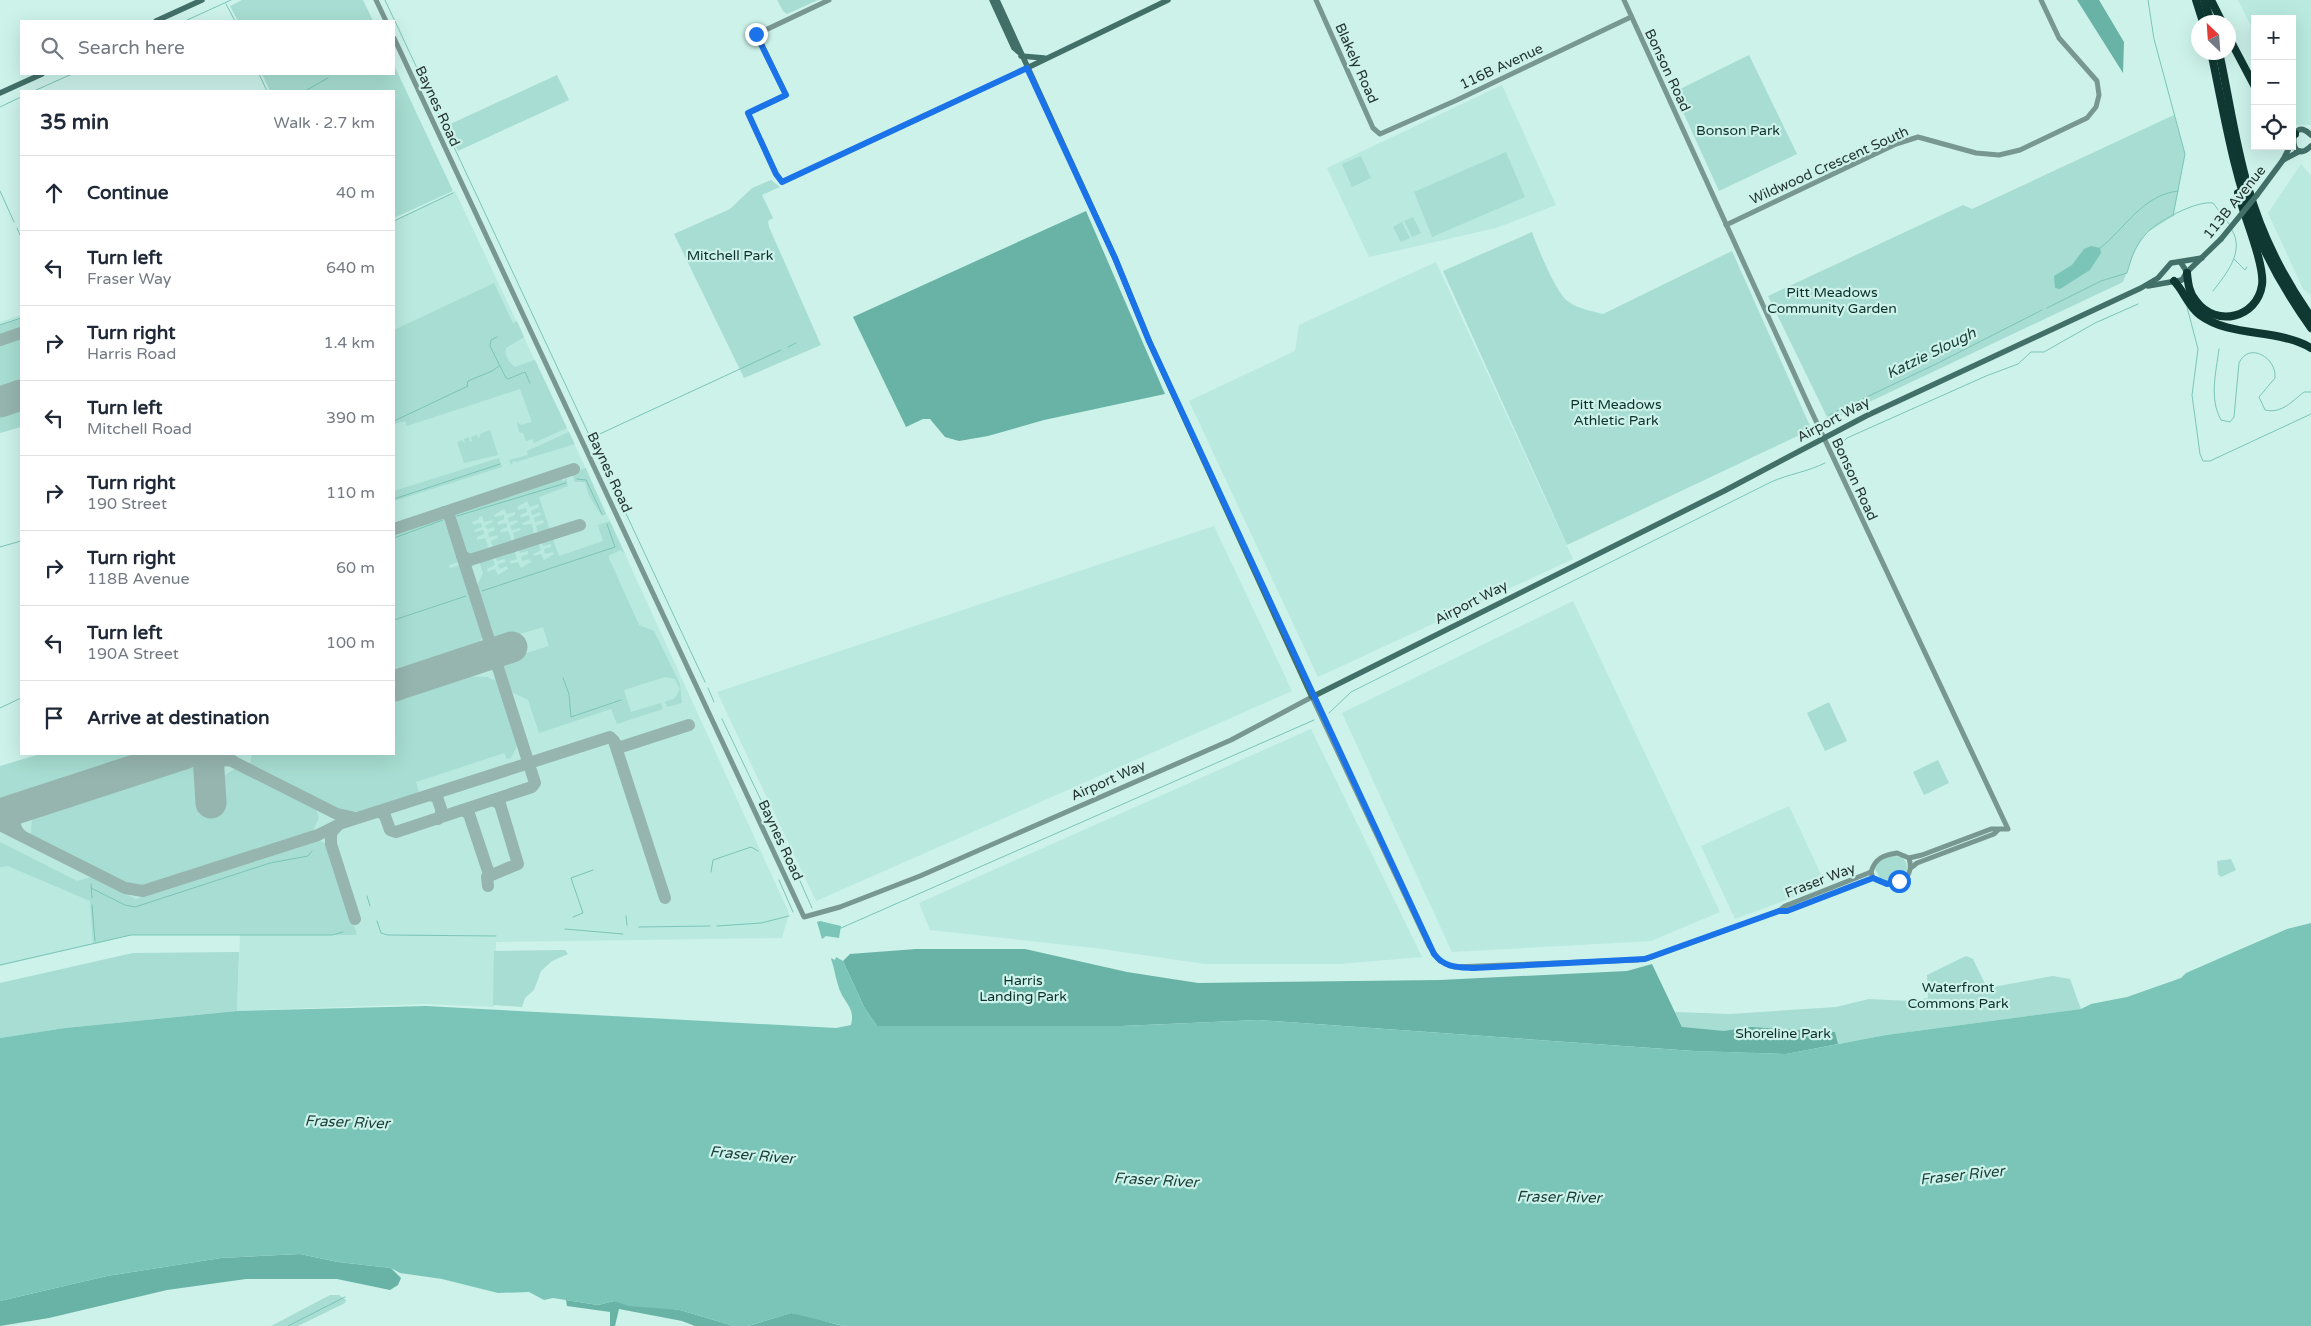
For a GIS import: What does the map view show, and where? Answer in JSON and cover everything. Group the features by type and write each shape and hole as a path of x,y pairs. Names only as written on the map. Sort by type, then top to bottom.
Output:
{"highway":[{"path":"2196,0 2201,15"},
{"path":"2204,0 2209,15"},
{"path":"2211,0 2218,15"},
{"path":"2236,51 2251,79"},
{"path":"2213,60 2240,183 2260,240 2283,285 2311,328"},
{"path":"2221,60 2243,168 2255,210 2274,255 2311,317"},
{"path":"2187,272 2189,288 2194,300 2212,314 2226,317 2238,315 2253,305 2259,296 2262,284 2261,270 2230,160 2228,135"},
{"path":"2173,281 2194,309 2212,322 2288,338 2311,348"}],"main road":[{"path":"158,20 202,0"},
{"path":"992,0 1014,48 1027,68 1312,696"},
{"path":"997,0 1018,46 1020,55"},
{"path":"1027,68 1168,0"},
{"path":"1020,55 1034,59 1049,57"},
{"path":"0,93 40,75"},
{"path":"2296,136 2311,129"},
{"path":"2304,131 2311,135"},
{"name":"113B Avenue","path":"2284,160 2311,146"},
{"path":"2296,148 2300,151"},
{"name":"113B Avenue","path":"2187,272 2222,239 2284,160 2288,150"},
{"name":"113B Avenue","path":"2182,263 2202,258"},
{"path":"2174,262 2182,263 2187,272 2182,280 2173,281 2168,276 2167,269 2174,262"},
{"name":"Airport Way","path":"1312,696 1724,491 1866,416 2141,288 2167,269"},
{"name":"Airport Way","path":"2141,288 2173,281"}],"street":[{"path":"376,0 386,20"},
{"path":"829,0 756,34 786,95 748,113 776,174 782,182 1027,68"},
{"name":"Blakely Road","path":"1316,0 1373,128 1380,134"},
{"name":"Bonson Road","path":"1624,0 1824,438 2008,830 1998,830"},
{"name":"Wildwood Crescent South","path":"1726,225 1896,144 1918,137 1976,153 1999,155 2020,150 2087,118 2096,106 2099,95 2097,81 2059,38 2041,0"},
{"name":"116B Avenue","path":"1380,134 1632,17"},
{"name":"Baynes Road","path":"395,40 804,917"},
{"name":"Airport Way","path":"804,917 864,899 920,876 1231,740 1312,696"},
{"name":"Fraser Way","path":"1312,696 1405,897 1434,954 1440,961 1454,967 1474,968 1637,960 1652,957 1779,911 1785,906 1871,872"},
{"path":"1992,830 1998,830 1994,834 1916,863 1905,878 1894,883 1883,883 1873,878 1871,872 1875,862 1885,856 1897,853 1909,858 1992,830"},
{"path":"1909,858 1912,867"},
{"name":"Fraser Way","path":"1779,911 1787,911 1873,878"}],"shaded area":[{"path":"2238,0 2311,0 2311,125 2296,125 2296,15 2251,15 2251,26"},
{"path":"1502,85 1556,205 1496,228 1369,257 1327,168"},
{"path":"2301,164 2311,176 2311,295 2303,289 2268,213"},
{"path":"455,191 586,469 789,913 782,938 496,942 494,1007 426,1004 237,1011 240,935 132,935 0,966 0,767 40,755 395,755 395,220"},
{"path":"1436,262 1573,559 1318,677 1189,401 1295,351 1299,325"},
{"path":"20,315 20,425 0,432 0,322"},
{"path":"1214,526 1292,691 816,901 717,692"},
{"path":"1573,601 1720,912 1651,941 1452,952 1342,713"},
{"path":"1311,729 1422,957 1339,964 1205,964 1095,948 930,930 919,903"},
{"path":"1789,806 1826,885 1735,919 1701,846"}],"green space":[{"path":"242,0 363,0 373,20 237,20 230,6"},
{"path":"777,0 818,0 787,14 783,11"},
{"path":"2077,0 2099,0 2124,42 2123,73"},
{"name":"Bonson Park","path":"1749,55 1797,154 1719,191 1674,92"},
{"path":"395,67 453,191 395,218 395,90 270,90 262,75 395,75"},
{"path":"557,75 569,100 458,151 446,126"},
{"name":"Pitt Meadows Community Garden","path":"2174,115 2185,154 2173,216 2146,233 2135,250 2123,282 1829,421 1768,296 1963,205 1972,209"},
{"path":"1506,152 1525,197 1432,237 1414,192"},
{"path":"1361,156 1371,178 1352,187 1342,164"},
{"name":"Mitchell Park","path":"771,180 780,187 762,195 773,218 768,221 769,227 821,345 744,378 674,234 730,209 752,188"},
{"path":"1086,211 1165,394 1044,420 988,436 959,441 945,437 930,419 923,419 906,427 853,317"},
{"path":"1413,217 1421,233 1412,237 1404,221"},
{"path":"1402,222 1410,238 1401,242 1393,227"},
{"name":"Pitt Meadows Athletic Park","path":"1532,232 1548,270 1564,297 1569,302 1585,310 1603,314 1732,251 1810,426 1810,430 1567,545 1443,271"},
{"path":"494,283 513,323 517,321 524,337 506,348 508,359 515,367 535,360 567,428 534,443 532,439 526,441 523,433 519,432 517,422 521,425 532,422 520,389 407,426 405,421 395,424 395,330"},
{"path":"20,318 20,330 0,337 0,325"},
{"path":"20,336 20,387 0,394 0,343"},
{"path":"20,404 20,427 0,433 0,410"},
{"path":"490,430 498,455 464,463 457,442 462,440 465,444 464,439 469,437 470,442 472,441 471,437 477,435 479,439 480,434"},
{"path":"569,432 575,444 516,462 514,461 511,465 509,460 528,455 527,451"},
{"path":"499,458 502,467 395,501 395,491"},
{"path":"586,468 606,514 602,516 589,496 585,482 575,482 572,473"},
{"path":"566,478 568,486 539,497 550,530 538,533 536,526 544,523 543,520 535,522 534,518 541,515 540,512 532,515 531,511 539,507 538,504 530,507 527,501 517,507 518,510 526,508 527,512 520,515 521,518 529,515 530,520 522,523 523,525 532,524 534,535 515,541 513,533 521,530 520,528 512,530 510,526 518,522 517,520 509,522 508,518 515,515 515,512 507,514 504,509 494,515 495,517 504,515 504,519 497,522 498,525 506,523 507,527 500,530 501,533 508,531 512,542 493,548 491,541 498,538 497,535 489,537 488,533 495,530 494,527 487,529 485,526 493,522 492,520 484,522 482,516 472,522 473,525 481,523 482,527 474,530 475,532 483,530 484,534 477,537 477,540 485,538 489,549 467,556 455,514 562,479 563,482"},
{"path":"443,518 459,562 449,565 450,568 460,565 483,636 476,648 395,675 395,534"},
{"path":"610,521 625,554 621,550 608,556 639,625 654,631 680,684 682,703 667,707 665,702 675,698 680,689 675,679 665,677 624,690 631,712 661,703 663,709 617,724 611,709 539,733 528,700 512,692 502,661 549,646 543,627 496,641 477,585 483,573 479,561 492,557 495,565 487,569 488,572 495,569 498,575 508,569 507,566 499,569 498,564 506,562 504,559 497,561 495,556 514,549 517,559 510,561 510,564 518,562 521,568 531,562 530,559 522,561 521,557 528,554 528,551 520,553 518,548 538,542 541,550 533,554 534,556 541,554 544,560 554,554 553,552 545,554 544,549 551,547 551,544 543,546 541,541 552,537 559,556 603,541 598,525"},
{"path":"458,676 487,677 498,682 518,744 511,758 507,759 504,753 416,782 419,793 360,812 342,810 250,764 252,755 395,755 395,696"},
{"path":"1829,702 1847,741 1825,751 1807,713"},
{"path":"37,755 147,755 0,803 0,766"},
{"path":"201,759 203,803 219,802 217,780 236,768 316,809 319,818 312,832 147,885 127,884 31,835 32,814"},
{"path":"1938,760 1949,783 1924,795 1913,772"},
{"path":"318,840 328,845 357,935 132,935 93,944 90,901 8,866 0,867 0,842 77,881 91,877 136,899"},
{"path":"1895,856 1902,857 1905,861 1907,867 1906,874 1889,881 1881,880 1875,869 1876,866 1883,860"},
{"path":"2231,859 2236,870 2221,877 2218,874 2217,861"},
{"name":"Harris Landing Park","path":"916,949 1025,949 1127,972 1198,983 1440,980 1627,971 1652,964 1682,1027 1724,1031 1750,1027 1835,1032 1838,1044 1786,1054 1694,1051 1258,1020 1122,1026 877,1026 864,1007 843,961 850,954"},
{"path":"565,950 568,954 552,961 541,971 534,990 525,998 522,1007 493,1005 494,951"},
{"path":"239,952 237,1011 65,1028 0,1038 0,983 133,953"},
{"path":"1966,956 1973,959 1987,988 2053,976 2070,979 2081,1009 1886,1035 1786,1054 1694,1051 1675,1012 1730,1014 1836,1007 1869,999 1910,1001 1928,998 1927,975"},
{"path":"300,1254 338,1262 391,1268 401,1278 398,1285 390,1290 337,1279 246,1279 167,1290 49,1318 0,1326 0,1301 107,1276 221,1258"},
{"path":"330,1295 339,1295 346,1300 345,1303 298,1326 271,1326"},
{"path":"566,1300 598,1305 614,1301 680,1310 734,1326 695,1326 682,1321 619,1309 615,1326 610,1326 610,1312 567,1306"},
{"path":"791,1313 804,1315 844,1326 748,1326"}],"water":[{"path":"2091,246 2100,248 2101,253 2090,270 2060,289 2055,288 2054,276 2072,265 2084,249"},
{"path":"817,922 841,926 839,938 826,936 822,939"},
{"name":"Fraser River","path":"2311,923 2311,1326 844,1326 791,1313 748,1326 734,1326 680,1310 629,1306 614,1301 598,1305 553,1298 544,1300 529,1292 498,1293 442,1279 400,1273 391,1268 338,1262 300,1254 221,1258 107,1276 0,1301 0,1038 65,1028 237,1011 426,1006 836,1028 851,1025 852,1015 837,982 831,958 835,960 836,957 843,961 864,1007 877,1026 1122,1026 1258,1020 1694,1051 1786,1054 1886,1035 2081,1009 2091,1004 2127,997 2181,978 2186,973 2287,929"}],"waterway":[{"path":"187,20 231,0"},
{"path":"385,0 394,20"},
{"name":"Katzie Slough","path":"2148,0 2154,39 2185,154 2173,216"},
{"path":"226,4 234,20"},
{"path":"395,21 705,682"},
{"path":"36,90 70,75"},
{"path":"259,75 267,90"},
{"path":"307,90 328,78"},
{"path":"0,107 20,97"},
{"path":"0,191 14,222"},
{"path":"2100,248 2144,206 2165,194 2178,191"},
{"path":"395,221 453,193"},
{"name":"Katzie Slough","path":"2047,308 2101,281 2127,273 2136,248 2145,235 2167,218 2187,208 2213,203 2229,224"},
{"path":"17,228 20,235"},
{"name":"Katzie Slough","path":"2213,291 2228,270 2235,254 2236,246 2232,230"},
{"path":"2234,259 2245,270 2247,267"},
{"path":"1840,445 1847,438 1986,376 2018,364 2031,352 2044,352 2095,323 2138,304"},
{"path":"2187,307 2198,349 2192,395 2200,454 2203,461 2210,461 2311,414"},
{"name":"Katzie Slough","path":"1829,415 1938,363 2042,310"},
{"path":"0,325 20,318"},
{"path":"497,337 491,340 490,346 506,378 508,379 525,372 530,383"},
{"path":"788,347 796,343"},
{"path":"2219,349 2214,394 2217,412 2221,420 2230,422 2234,417 2239,363 2249,353 2262,355 2272,364 2274,371 2275,378 2259,397 2265,410 2277,410 2291,403 2304,392 2311,392"},
{"path":"591,438 781,350"},
{"path":"467,386 468,381 499,366"},
{"path":"395,421 468,386"},
{"path":"1329,713 1351,692 1771,482 1825,463"},
{"path":"395,499 500,464"},
{"path":"577,479 586,480 602,514"},
{"path":"457,516 566,483"},
{"path":"395,538 443,520"},
{"path":"482,591 615,547 607,524"},
{"path":"0,547 20,541"},
{"path":"395,620 466,596"},
{"path":"563,678 569,694 571,717 621,700"},
{"path":"708,688 714,702"},
{"path":"0,708 20,698"},
{"path":"722,719 783,846"},
{"path":"841,928 1314,720"},
{"path":"711,872 713,860 751,847 758,851"},
{"path":"91,888 125,905 135,907 270,863 308,856 312,851"},
{"path":"792,863 812,908"},
{"path":"573,917 583,913 571,878 593,870"},
{"path":"779,880 793,912"},
{"path":"91,884 92,898"},
{"path":"367,896 370,906"},
{"path":"92,905 95,941"},
{"path":"626,916 627,925"},
{"path":"717,926 761,923 789,916"},
{"path":"377,921 381,933 388,935 496,936"},
{"path":"639,927 710,926"},
{"path":"565,929 623,934"},
{"path":"0,965 131,935 332,935 343,932"},
{"path":"288,1326 345,1297"}],"taxiway":[{"path":"0,340 20,333"},
{"path":"395,529 574,469"},
{"path":"378,812 384,813 390,830 396,832 532,787 535,783 449,515 444,512"},
{"path":"462,556 470,560 580,525"},
{"path":"615,744 621,747 689,725"},
{"path":"0,825 125,888 143,891 318,835 342,823 610,737 614,741 665,898"},
{"path":"220,755 337,814 356,818"},
{"path":"209,780 211,771 216,764 228,760 233,761"},
{"path":"430,795 437,797 442,812 438,819"},
{"path":"488,886 487,877 518,864 500,804 493,800"},
{"path":"22,836 15,827 15,822 21,810 30,804"},
{"path":"463,810 469,814 488,871"},
{"path":"337,826 331,833 331,844 355,919"}],"runway":[{"path":"0,402 20,395"},
{"path":"395,686 512,647"},
{"path":"0,814 181,755"},
{"path":"208,755 211,803"}],"route":[{"path":"756,34 786,95 748,113 776,174 782,182 1027,68 1115,258 1149,341 1391,866 1434,954 1444,964 1454,967 1474,968 1645,959 1779,911 1787,911 1873,878 1887,884 1899,881"}],"park label":[{"name":"Waterfront Commons Park","path":"1958,996"},
{"name":"Shoreline Park","path":"1783,1033"}]}
